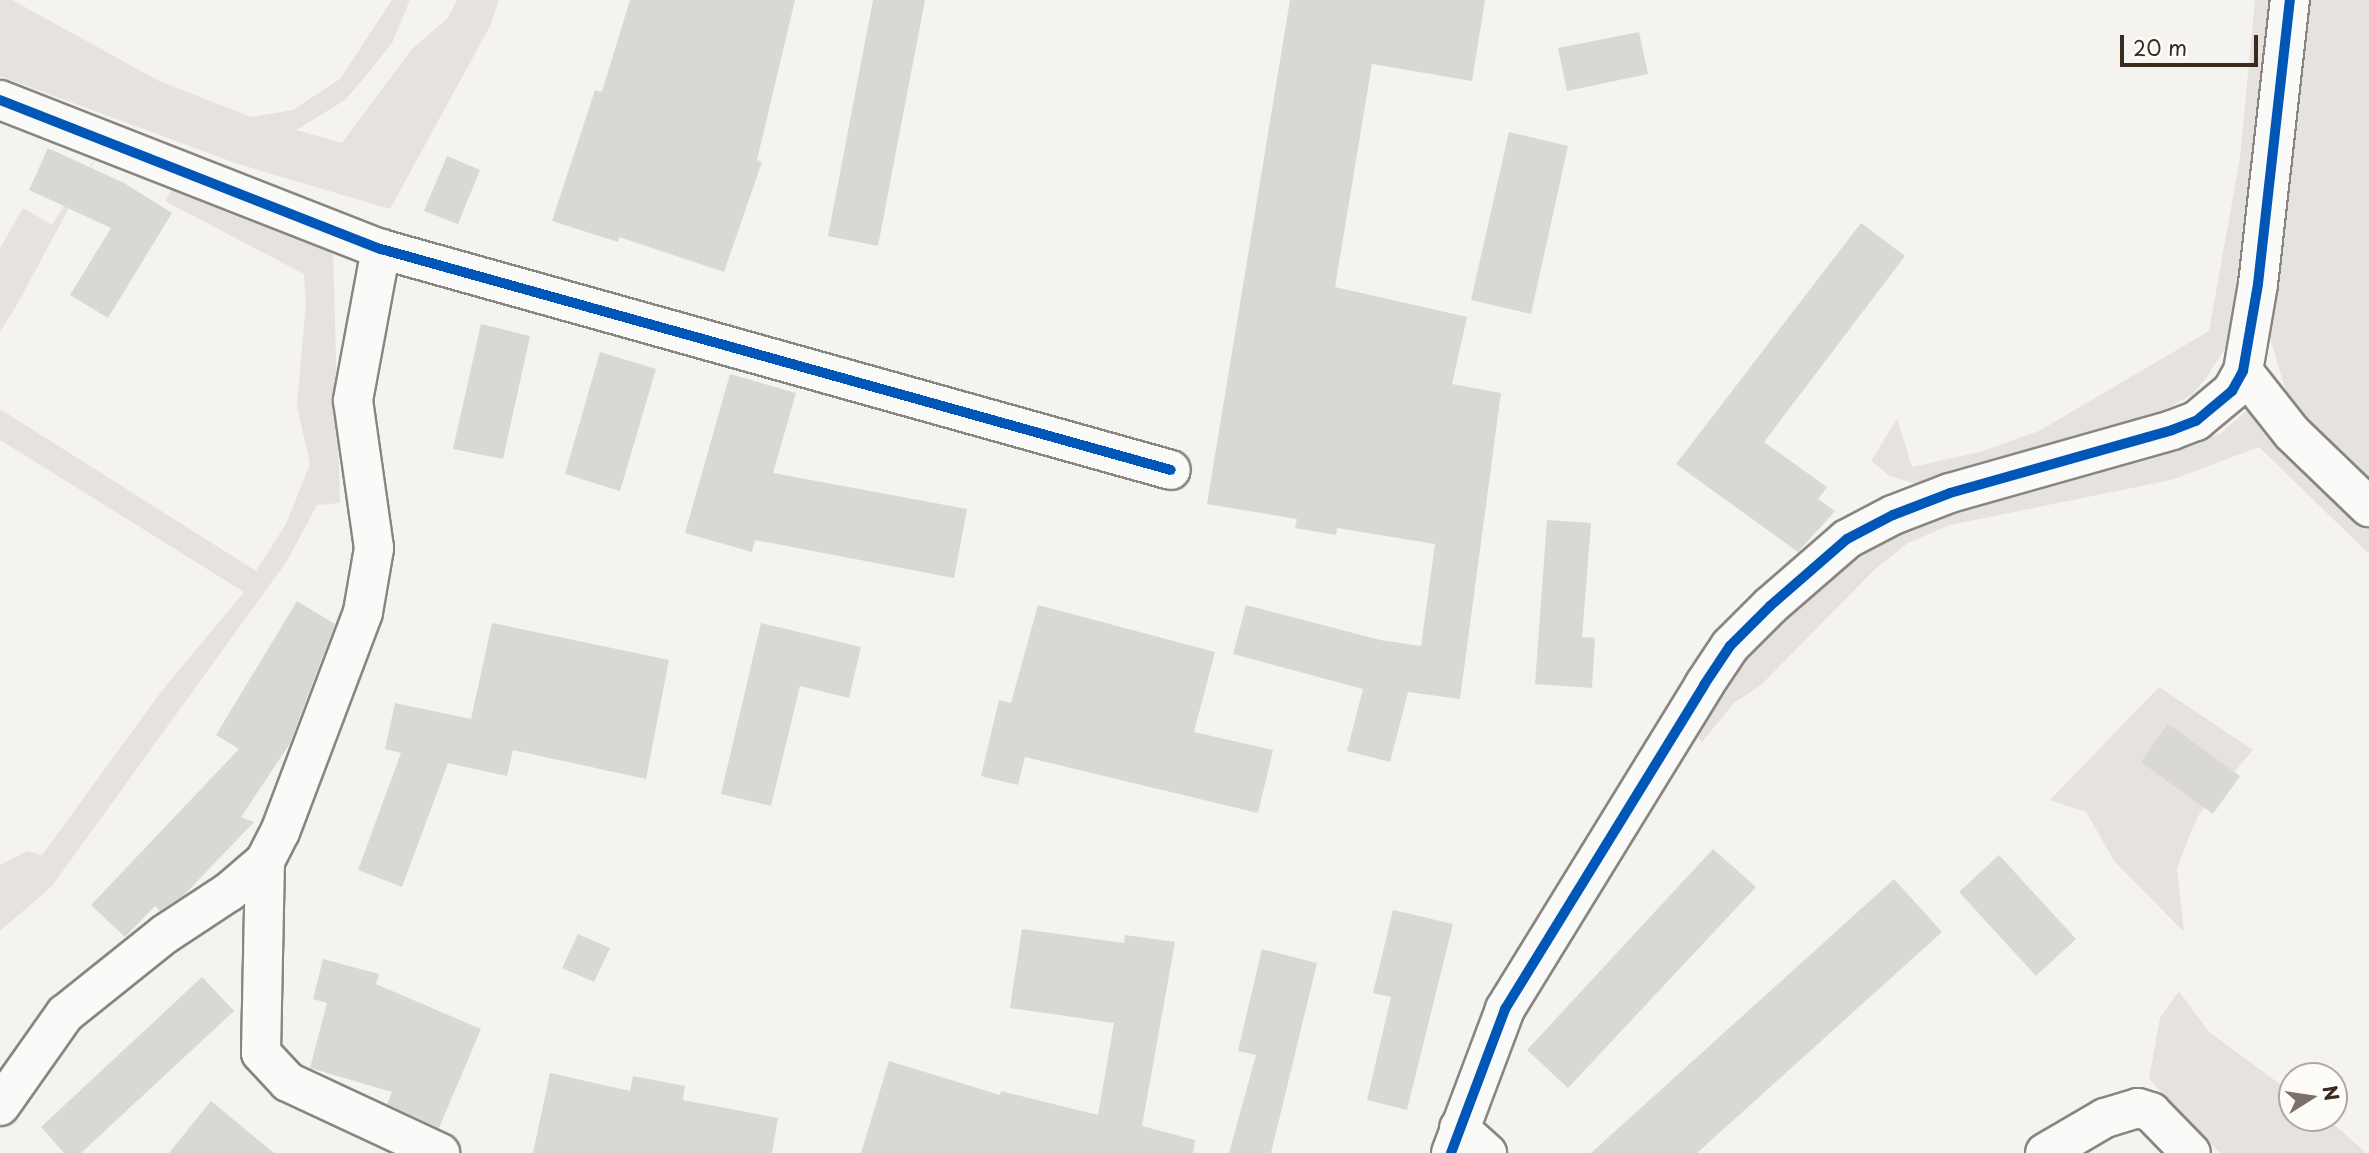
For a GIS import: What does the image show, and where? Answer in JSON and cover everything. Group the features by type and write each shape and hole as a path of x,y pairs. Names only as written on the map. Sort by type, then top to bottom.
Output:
{"street":[{"path":"1487,1153 1455,1140 1505,1009 1560,916 1730,646 1770,606 1847,538 1872,525 1950,493 2196,421 2232,391 2243,370 2276,156 2290,0"},
{"path":"0,100 381,249 1171,470"},
{"path":"381,249 353,400 374,548 363,612 265,861 261,1053 288,1083 440,1153"},
{"path":"2243,370 2292,433 2369,507"},
{"path":"0,1106 65,1014 265,861"},
{"path":"2045,1153 2105,1118 2138,1108 2151,1112 2191,1153"}],"shaded area":[{"path":"0,0 12,0 159,81 251,117 293,110 340,79 392,0 410,0 392,43 345,100 296,130 342,143 412,49 448,18 457,0 499,0 490,26 390,209 238,164 0,76"},
{"path":"2255,0 2276,0 2252,209 2229,342 2193,394 2156,415 1919,485 1890,476 1871,461 1897,419 1912,467 1980,452 2039,431 2209,331 2240,158"},
{"path":"2308,0 2369,0 2369,480 2310,425 2285,388 2268,331"},
{"path":"98,154 0,332 0,248 23,208 52,225"},
{"path":"172,188 333,250 340,503 317,505 287,561 52,886 0,931 0,865 27,851 42,855 161,692 244,592 0,440 0,409 256,571 286,524 310,464 297,406 306,302 304,274 165,201"},
{"path":"2257,401 2369,522 2369,554 2259,447 2171,480 1950,525 1908,543 1875,569 1761,685 1734,703 1702,742 1695,734 1744,653 1855,556 1950,501 2220,434"},
{"path":"2159,687 2253,750 2200,813 2189,836 2177,869 2184,932 2115,862 2086,812 2050,800"},
{"path":"2179,991 2209,1032 2278,1083 2278,1132 2343,1132 2366,1153 2220,1153 2149,1079 2160,1018"}],"building":[{"path":"630,0 795,0 757,160 762,162 724,272 619,237 618,242 552,221 595,90 602,92"},
{"path":"873,0 925,0 878,246 828,236"},
{"path":"1290,0 1485,0 1472,81 1372,64 1335,287 1467,317 1452,384 1501,393 1460,699 1408,692 1390,762 1347,751 1363,689 1233,654 1246,605 1380,640 1421,646 1435,544 1337,528 1336,535 1295,528 1297,519 1207,504"},
{"path":"1639,32 1648,74 1567,91 1558,48"},
{"path":"1509,132 1568,146 1531,314 1471,300"},
{"path":"48,148 124,183 172,213 108,318 70,295 111,228 29,190"},
{"path":"447,156 480,170 458,224 424,211"},
{"path":"1861,223 1905,256 1764,442 1827,487 1818,499 1835,511 1798,552 1676,464"},
{"path":"481,324 530,336 503,459 453,449"},
{"path":"600,352 656,369 620,491 565,474"},
{"path":"730,374 796,393 773,473 967,509 954,578 755,540 752,552 685,533"},
{"path":"1547,520 1591,523 1582,637 1595,638 1592,688 1535,684"},
{"path":"297,601 335,624 289,745 241,817 254,822 184,895 160,911 155,906 125,937 91,905 239,749 216,735"},
{"path":"1038,605 1215,652 1194,732 1273,750 1258,813 1025,757 1018,785 981,776 999,700 1011,703"},
{"path":"492,623 669,660 646,779 513,750 507,776 448,763 402,887 358,870 401,753 385,749 395,703 471,719"},
{"path":"761,623 861,647 849,698 800,686 771,806 721,794"},
{"path":"2168,724 2240,776 2213,814 2141,762"},
{"path":"1713,849 1756,887 1568,1088 1527,1050"},
{"path":"1999,855 2076,939 2036,976 1959,892"},
{"path":"1894,879 1942,932 1697,1153 1591,1153"},
{"path":"1393,910 1453,924 1407,1110 1367,1100 1391,997 1373,993"},
{"path":"1022,929 1124,943 1125,935 1175,942 1142,1126 1195,1140 1193,1153 861,1153 889,1061 1000,1095 1001,1091 1098,1115 1114,1023 1010,1008"},
{"path":"578,934 610,948 594,982 562,968"},
{"path":"1262,949 1317,963 1271,1153 1229,1153 1256,1055 1238,1051"},
{"path":"323,959 379,974 376,984 481,1029 439,1128 387,1104 392,1092 310,1068 327,1003 313,999"},
{"path":"202,977 234,1011 81,1153 64,1153 41,1127"},
{"path":"550,1073 630,1091 633,1076 685,1086 683,1100 778,1118 772,1153 533,1153"},
{"path":"211,1101 274,1153 169,1153"}],"cycle path":[{"path":"1451,1153 1505,1009 1704,685 1730,646 1770,606 1847,539 1893,515 1950,493 2172,430 2196,421 2232,391 2243,371 2258,284 2290,0"},
{"path":"0,100 381,249 1171,470"}]}
